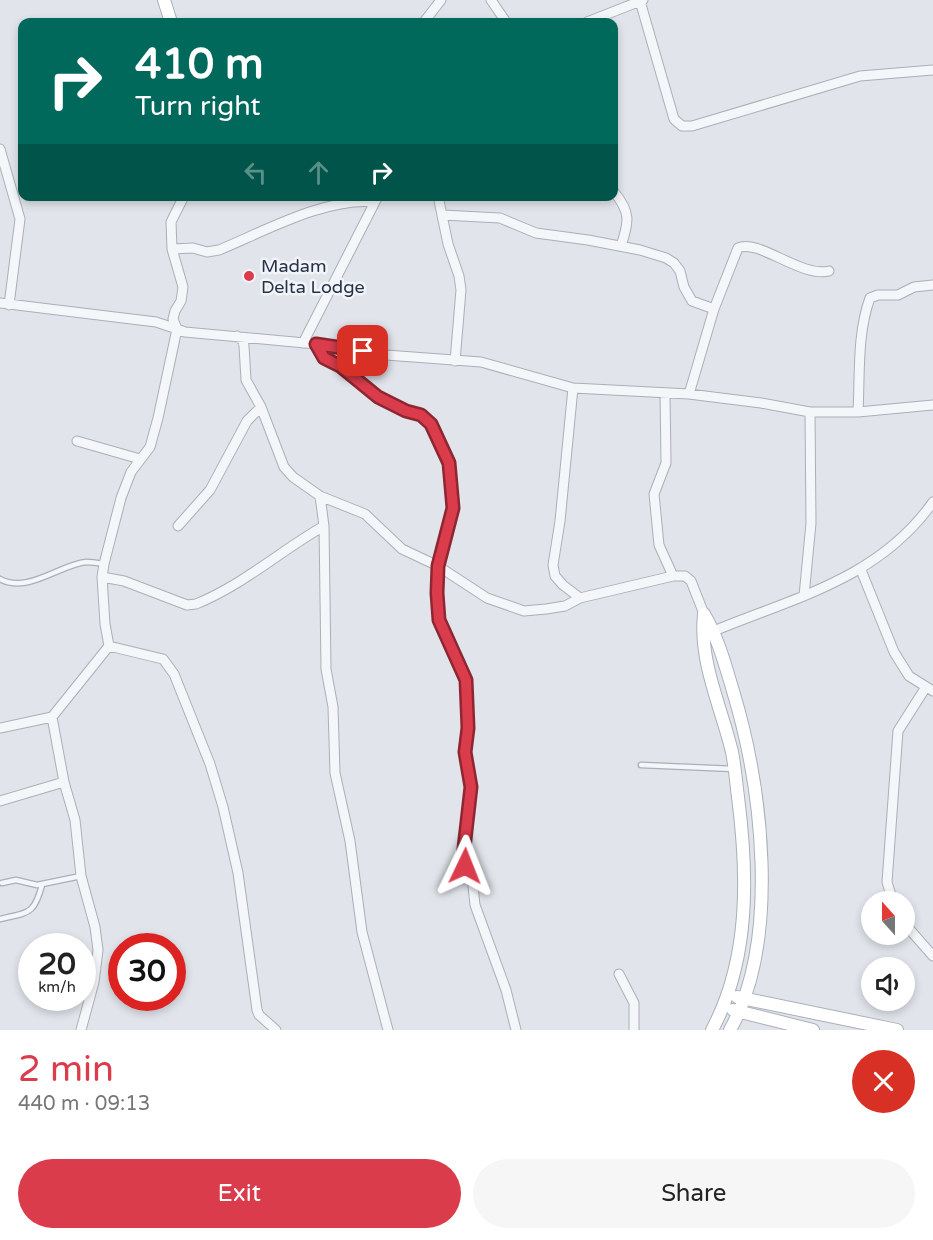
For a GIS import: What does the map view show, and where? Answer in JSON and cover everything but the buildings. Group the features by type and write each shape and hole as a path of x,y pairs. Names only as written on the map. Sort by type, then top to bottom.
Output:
{"street":[{"path":"164,0 170,18"},
{"path":"427,18 441,0"},
{"path":"491,0 503,18"},
{"path":"597,18 642,1 674,119 682,126 692,126 860,76 933,70"},
{"path":"0,149 20,219 4,304 146,321 185,332 316,344 386,355 481,362 573,388 689,394 810,412 858,412 933,405"},
{"path":"618,197 624,204 627,216 621,246"},
{"path":"0,728 52,717 109,646 102,577 104,564 121,498 140,459 150,447 158,418 177,328 173,319 175,310 181,301 183,287 172,249 171,222 182,201"},
{"path":"172,249 193,248 207,252 219,250 326,206 350,201"},
{"path":"303,343 376,201"},
{"path":"439,201 461,290 454,361"},
{"path":"442,215 500,218 536,233 621,246 648,253 674,263 680,271 687,296 692,302 714,309"},
{"path":"689,394 714,309 733,256 740,247 754,248 814,272 829,271"},
{"path":"858,412 862,336 870,298 878,295 898,295 914,287 933,285"},
{"path":"237,336 243,341 246,380 261,407 284,467 305,487 320,496 365,514 402,549 438,566 487,598 524,610 565,606 580,598 673,576 685,576 691,581 704,614 734,769 743,838 745,884 742,937 728,994 712,1030"},
{"path":"316,344 324,358 340,366 378,397 406,411 421,415 431,424 449,463 453,484 453,508 438,566 437,593 439,620 466,680 468,728 465,752 471,787 464,863 472,876 475,905 506,990 516,1030"},
{"path":"573,388 560,521 553,565 555,576 562,585 580,598"},
{"path":"665,393 666,463 654,494 659,545 673,576"},
{"path":"178,526 210,490 247,421 261,407"},
{"path":"804,596 811,523 810,412"},
{"path":"77,441 140,459"},
{"path":"320,496 324,526 326,669 333,707 335,773 350,841 362,932 388,1030"},
{"path":"708,634 804,596 861,570 919,522 933,502"},
{"path":"102,577 124,581 187,606 246,578 279,553 324,526"},
{"path":"861,570 894,652 909,676 929,689 898,731 887,882 890,891"},
{"path":"708,634 741,717 748,750 760,858 761,899 758,944 744,999 730,1030"},
{"path":"109,646 163,659 174,674 210,764 223,807 238,873 257,1010 276,1030"},
{"path":"52,717 64,782 75,820 81,876 95,927 98,950 94,982 81,1030"},
{"path":"0,801 64,782"},
{"path":"915,936 933,956"},
{"path":"619,974 634,1003 634,1030"},
{"path":"728,994 897,1030"},
{"path":"723,1007 813,1030"}],"lane":[{"path":"0,579 16,583 52,575 68,567 87,562 104,564"},
{"path":"641,765 734,769"},
{"path":"2,883 16,880 42,885 81,876"},
{"path":"0,919 32,909 37,904 42,885"}],"place":[{"name":"Madam Delta Lodge","path":"249,276"}],"route":[{"path":"363,351 316,344 324,358 340,366 378,397 406,411 421,415 431,424 449,463 453,484 453,508 438,566 437,593 439,620 466,680 468,728 465,752 471,787 463,857 465,866"}]}
